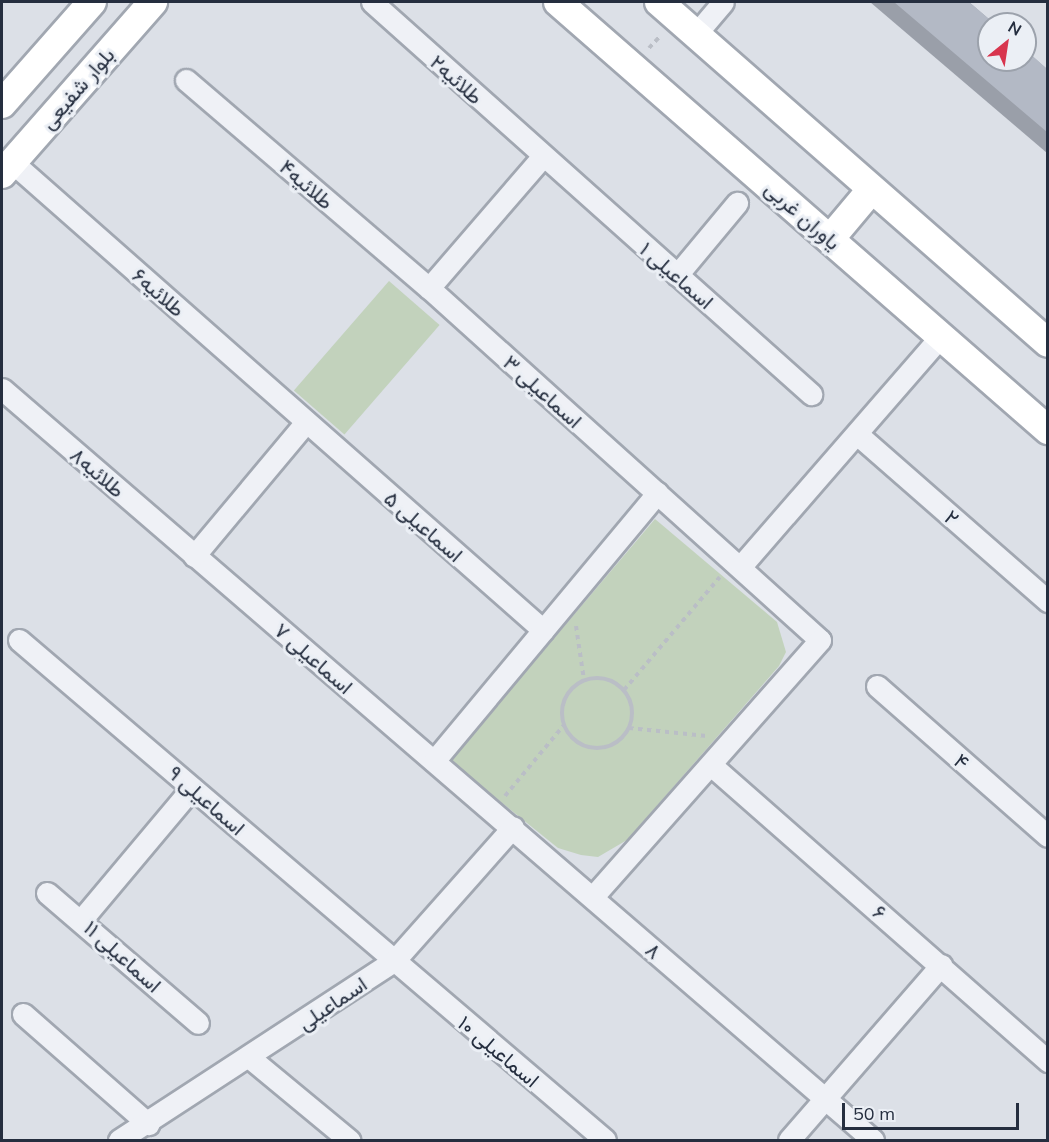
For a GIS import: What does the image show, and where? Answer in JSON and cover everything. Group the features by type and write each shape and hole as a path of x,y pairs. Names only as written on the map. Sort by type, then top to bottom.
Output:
{"main road":[{"path":"2,104 92,2"},
{"name":"بلوار شفیعی","path":"7,168 153,2"},
{"name":"یاوران غربی","path":"558,2 1047,430"},
{"path":"677,18 1047,344"},
{"path":"830,239 871,190"}],"street":[{"name":"طلائیه۲","path":"372,2 543,156"},
{"path":"677,18 723,2"},
{"name":"طلائیه۴","path":"186,80 429,288"},
{"name":"اسماعیلی ۱","path":"543,156 811,394"},
{"path":"429,288 543,156"},
{"name":"طلائیه۶","path":"7,168 306,422"},
{"path":"677,275 737,202"},
{"name":"اسماعیلی ۳","path":"429,288 820,640 731,739"},
{"path":"737,563 857,434 941,336"},
{"name":"طلائیه۸","path":"2,389 194,556"},
{"path":"194,556 306,422"},
{"name":"اسماعیلی ۵","path":"306,422 543,630"},
{"name":"۲","path":"857,434 1047,601"},
{"path":"434,761 657,493"},
{"name":"اسماعیلی ۷","path":"194,556 434,761"},
{"name":"اسماعیلی ۹","path":"19,640 394,961"},
{"name":"۴","path":"877,686 1047,836"},
{"path":"593,897 711,765 731,739"},
{"name":"۸","path":"434,761 494,810 824,1100 873,1140"},
{"name":"۶","path":"711,765 941,965 1047,1061"},
{"path":"82,919 192,788"},
{"name":"اسماعیلی","path":"118,1140 148,1124 250,1058 394,961 513,827"},
{"name":"اسماعیلی ۱۱","path":"46,892 82,919 198,1023"},
{"name":"اسماعیلی ۱۰","path":"394,961 605,1140"},
{"path":"789,1140 941,965"},
{"path":"23,1014 148,1124"},
{"path":"250,1058 349,1140"}],"path":[{"path":"632,67 677,18"},
{"path":"624,691 737,563"},
{"path":"572,595 584,680"},
{"path":"494,810 564,725 563,702 584,680 610,680 624,691 631,705 629,728 613,744 590,747 564,725"},
{"path":"629,728 731,739"}],"green space":[{"path":"389,281 440,325 344,434 294,390"},
{"path":"655,519 777,622 786,652 779,666 627,840 598,857 581,855 558,848 450,761"}],"building":[{"path":"894,2 969,2 981,12 977,12 977,72 1037,72 1037,60 1047,69 1047,132"}]}
